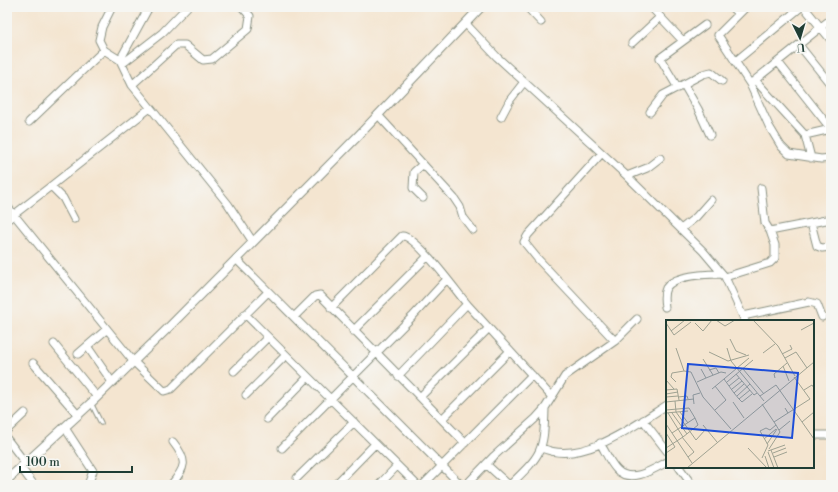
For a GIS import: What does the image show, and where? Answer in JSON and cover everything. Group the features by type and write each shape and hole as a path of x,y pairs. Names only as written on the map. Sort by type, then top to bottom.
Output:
{"street":[{"path":"112,7 99,35 100,45 104,50 121,62 132,85 228,204 253,242"},
{"path":"121,62 149,7"},
{"path":"121,62 162,33 187,7"},
{"path":"132,85 176,45 184,45 203,60 212,59 248,29 250,16 242,7"},
{"path":"7,480 65,428 236,259 378,115 481,7"},
{"path":"527,7 542,22"},
{"path":"731,7 739,14"},
{"path":"746,7 718,35 753,82 805,135 811,158"},
{"path":"736,61 802,7 831,40"},
{"path":"655,8 660,17 683,41"},
{"path":"632,42 660,17"},
{"path":"753,82 831,20"},
{"path":"466,24 524,82 627,176 702,251 723,276 744,318 809,302 817,304 822,317"},
{"path":"705,25 660,58 698,109 710,135"},
{"path":"799,45 831,85"},
{"path":"29,122 104,50"},
{"path":"778,62 831,129 805,135"},
{"path":"650,112 663,95 707,72 714,73 722,81"},
{"path":"501,117 510,100 524,82"},
{"path":"753,82 769,126 781,146 789,154 821,159 831,158"},
{"path":"7,220 150,108"},
{"path":"378,115 422,165 454,198 460,207 462,217 473,230"},
{"path":"602,153 528,235 524,242 537,258 615,341"},
{"path":"627,176 647,168 660,158"},
{"path":"422,165 414,172 413,188 423,198"},
{"path":"51,186 63,198 74,219"},
{"path":"665,307 664,296 670,284 699,274 723,276 770,264 775,258 776,251 770,231 765,223 761,188"},
{"path":"681,229 696,217 711,200"},
{"path":"7,206 133,361 162,390 168,391 268,292"},
{"path":"770,231 831,219"},
{"path":"811,223 817,246 822,248 831,247"},
{"path":"331,308 402,236 408,236 428,256 488,329 551,396"},
{"path":"353,331 428,256"},
{"path":"236,259 461,485"},
{"path":"282,448 447,279"},
{"path":"294,317 317,295 322,298 353,331 465,442"},
{"path":"398,376 467,304"},
{"path":"245,314 416,485"},
{"path":"466,485 545,408 551,396 565,376 615,341 637,319"},
{"path":"78,354 107,328"},
{"path":"420,397 488,329"},
{"path":"234,371 268,337"},
{"path":"54,344 94,400"},
{"path":"87,346 112,382"},
{"path":"442,419 510,351"},
{"path":"246,395 286,355"},
{"path":"33,363 78,415"},
{"path":"423,485 532,375"},
{"path":"267,419 308,377"},
{"path":"542,448 556,453 573,453 600,443 644,420 666,406"},
{"path":"486,464 509,485 538,456 542,448 545,408"},
{"path":"7,430 25,413"},
{"path":"644,420 666,450"},
{"path":"297,478 354,422"},
{"path":"65,428 93,471 88,485"},
{"path":"814,435 831,435"},
{"path":"7,439 34,485"},
{"path":"171,485 182,472 184,464 182,455 173,442"},
{"path":"600,443 618,470 625,474 637,475 647,472 666,462"},
{"path":"335,485 375,444"},
{"path":"379,485 397,466"},
{"path":"680,468 692,485"}],"lane":[{"path":"94,400 101,423"}]}
